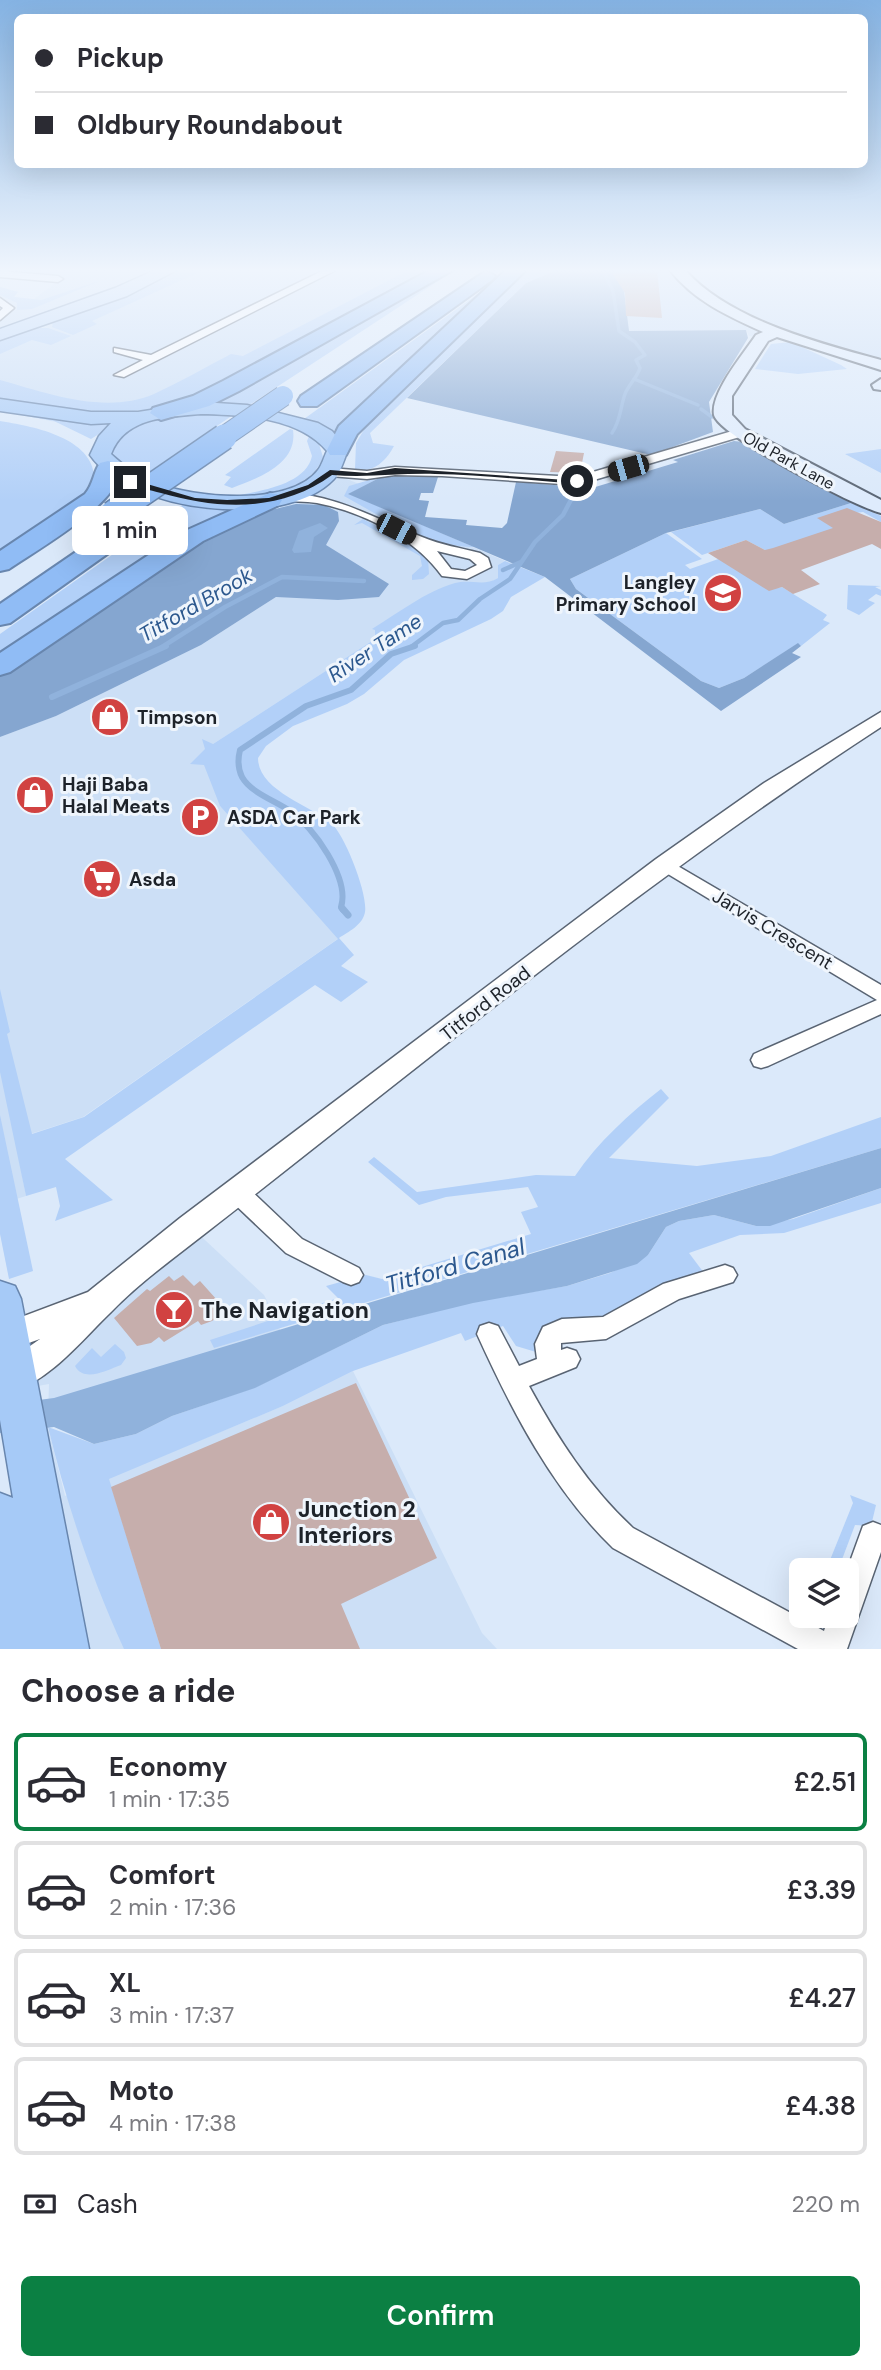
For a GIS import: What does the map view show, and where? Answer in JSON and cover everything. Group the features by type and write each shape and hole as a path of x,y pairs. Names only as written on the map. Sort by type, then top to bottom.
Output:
{"highway":[{"path":"93,451 119,426 201,401 303,347"},
{"path":"0,590 355,347"},
{"path":"0,617 385,347"},
{"path":"0,666 194,536 327,475 336,463 338,450 347,431 436,347"},
{"path":"0,405 91,418 201,408 239,410 303,426 322,434 338,450"},
{"path":"0,417 51,426 93,451 130,482 194,500 227,503 276,499"},
{"path":"0,563 94,499 107,481 93,451"},
{"path":"5,1390 64,1649"},
{"path":"0,1516 23,1649"}],"main road":[{"name":"Old Park Lane","path":"756,347 724,396 721,406 723,416 739,433 860,499 881,507"},
{"path":"816,347 864,372 880,385"},
{"path":"830,353 881,365"}],"street":[{"path":"120,374 177,347"},
{"path":"118,350 153,359"},
{"path":"327,475 367,475 395,471 442,472 577,481 663,458 739,433"},
{"path":"327,475 341,496 379,520 414,538 470,554 485,564 482,570 473,575 453,575 442,570 440,564 414,538"},
{"path":"276,499 323,499 379,520"},
{"path":"440,564 450,555 470,554"},
{"name":"Titford Road","path":"5,1390 68,1337 99,1302 237,1192 664,864 772,788 881,718"},
{"name":"Jarvis Crescent","path":"664,864 881,994"},
{"path":"761,1059 881,1006"},
{"path":"237,1192 294,1246 351,1275"},
{"path":"513,1380 559,1362 547,1344 552,1335 562,1330 606,1328 672,1291 726,1275"},
{"path":"489,1334 553,1451 600,1519 623,1538 830,1649 839,1628"},
{"path":"859,1574 873,1536"}],"shaded area":[{"path":"0,347 284,347 112,433 0,411"},
{"path":"0,347 16,347 0,354"},
{"path":"260,347 296,347 213,392 163,408 105,414 0,400 0,380 76,400 116,403 135,400 154,394 231,354 243,356"},
{"path":"311,347 338,347 248,406 208,403"},
{"path":"404,347 424,347 337,429 333,431 304,419"},
{"path":"447,347 459,347 370,433 373,443 394,446 387,457 368,470 355,469 356,443 365,428"},
{"path":"460,347 743,347 709,402 713,432 651,455 407,398"},
{"path":"769,347 802,347 847,369 798,374 755,369"},
{"path":"817,347 881,347 881,373"},
{"path":"0,411 79,423 116,423 91,439 54,421"},
{"path":"213,413 233,415 142,477 111,454 115,441 137,425 169,417"},
{"path":"0,421 42,430 70,442 90,461 94,474 84,493 37,524 0,555"},
{"path":"290,429 293,430 293,442 283,461 253,480 232,488 224,485 231,477 225,475"},
{"path":"309,436 319,444 323,457 309,477 298,484 273,492 235,496 280,485 301,474 312,456 307,441"},
{"path":"734,441 743,442 851,503 784,524 760,509 666,533 570,579 576,589 701,681 719,688 744,678 798,643 801,646 792,653 801,657 721,711 545,577 348,494 383,476 438,477 433,493 421,493 419,500 429,501 425,517 467,520 466,525 502,528 507,523 516,482 592,488 678,462 673,460"},
{"path":"881,449 881,473 845,454"},
{"path":"330,472 364,486 349,493 505,561 498,565 498,578 460,601 372,641 213,744 220,806 339,938 83,1117 15,1139 26,1196 0,1204 0,737 56,716 201,645 276,597 388,584 328,549 270,500"},
{"path":"383,476 349,494 474,547 439,542 406,530 344,496 349,486"},
{"path":"851,503 881,516 881,522 863,512 818,518 839,528 767,551 746,540 702,555 671,532 760,509 784,524"},
{"path":"184,504 235,510 0,657 0,634"},
{"path":"296,504 324,505 338,512 339,521 326,545 389,584 379,597 338,600 276,597 201,645 56,716 0,737 0,673 217,528 246,516"},
{"path":"363,519 412,544 428,558 429,574 423,579 412,580 412,575 422,566 420,556 362,523 354,525"},
{"path":"320,523 328,528 314,537 311,552 294,553 292,550 299,531"},
{"path":"666,533 702,559 685,565 690,569 724,557 778,588 782,587 827,615 823,620 830,623 801,646 797,644 744,678 719,688 701,681 576,589 570,579"},
{"path":"505,561 545,577 511,597 503,611 491,619 404,660 364,694 347,704 293,726 266,746 258,758 260,769 275,788 322,816 343,839 363,892 365,912 364,917 351,931 339,938 354,955 341,966 368,982 341,1002 315,985 65,1159 113,1200 55,1221 60,1206 56,1187 26,1196 0,1072 0,989 10,1032 7,1034 32,1134 84,1117 338,939 220,806 204,765 190,764 205,749 202,739 213,744 375,639 375,630 372,629 444,587 461,582 493,581 498,578 498,565"},
{"path":"848,585 881,586 875,587 881,590 881,596 876,594 868,600 875,603 859,615 847,609"},
{"path":"661,1089 669,1098 609,1158 697,1166 771,1156 881,1117 881,1148 214,1348 210,1340 338,1298 326,1286 366,1275 382,1279 531,1234 521,1212 538,1207 528,1187 446,1197 419,1205 368,1162 374,1157 417,1192 536,1175 575,1176 615,1129"},
{"path":"0,1115 33,1271 9,1279 0,1234"},
{"path":"881,1148 881,1188 770,1226 756,1226 714,1215 679,1221 666,1227 648,1255 637,1264 567,1286 473,1303 383,1325 255,1388 172,1416 136,1434 94,1444 54,1427 0,1433 0,1405 54,1398"},
{"path":"881,1188 881,1203 784,1233 740,1235 689,1253 704,1273 652,1289 621,1309 536,1352 516,1346 503,1326 465,1341 461,1333 353,1371 283,1406 109,1479 161,1649 124,1649 81,1540 48,1427 94,1444 136,1434 172,1416 256,1387 383,1325 473,1302 567,1286 610,1273 648,1255 666,1227 679,1221 714,1215 756,1226 793,1219"},
{"path":"191,1227 264,1295 276,1318 286,1348 48,1415 49,1384 15,1390 0,1356 38,1343"},
{"path":"115,1344 124,1352 126,1358 121,1365 90,1374 84,1374 75,1366 92,1348 101,1357"},
{"name":"Junction 2 Interiors","path":"353,1371 482,1633 497,1649 46,1649 5,1432 48,1427 65,1496 283,1406"},
{"path":"850,1495 876,1505 871,1526 855,1525 843,1558 831,1558 853,1503"}],"building":[{"path":"556,451 584,453 580,473 550,472"},
{"name":"Langley Primary School","path":"847,508 881,522 881,549 872,544 801,570 820,584 793,594 782,587 769,591 708,553 746,540 765,550 773,548 833,528 817,518"},
{"name":"The Navigation","path":"183,1275 194,1286 200,1281 226,1310 212,1321 201,1325 198,1321 164,1342 159,1337 151,1343 137,1346 114,1318 147,1289 150,1291 169,1276 174,1281"},
{"name":"Junction 2 Interiors","path":"356,1383 437,1558 341,1604 360,1649 161,1649 111,1487"}],"waterway":[{"name":"River Tame","path":"634,379 640,368 636,360 645,355 639,347"},
{"name":"River Tame","path":"612,433 619,419 625,394 634,379"},
{"path":"634,379 698,405"},
{"path":"701,409 712,417"},
{"name":"River Tame","path":"411,647 443,623 458,620 480,599 510,579 535,542 563,515 573,496"},
{"name":"Titford Brook","path":"503,570 521,562"},
{"name":"Titford Brook","path":"162,647 225,607 282,577 364,581"},
{"name":"Titford Brook","path":"52,697 166,646"},
{"name":"River Tame","path":"343,910 340,882 319,841 284,807 246,783 240,771 240,750 306,706 351,690 391,654 415,646"},
{"name":"River Tame","path":"342,908 348,915"}],"place":[{"name":"Langley Primary School","path":"723,593"},
{"name":"Timpson","path":"110,717"},
{"name":"Haji Baba Halal Meats","path":"35,795"},
{"name":"ASDA Car Park","path":"200,817"},
{"name":"Asda","path":"102,879"},
{"name":"The Navigation","path":"174,1310"},
{"name":"Junction 2 Interiors","path":"271,1522"}],"route":[{"path":"130,482 194,500 245,503 270,500 310,486 330,472 367,475 395,471 442,472 577,481"}],"water label":[{"name":"Titford Canal","path":"455,1266"}]}
